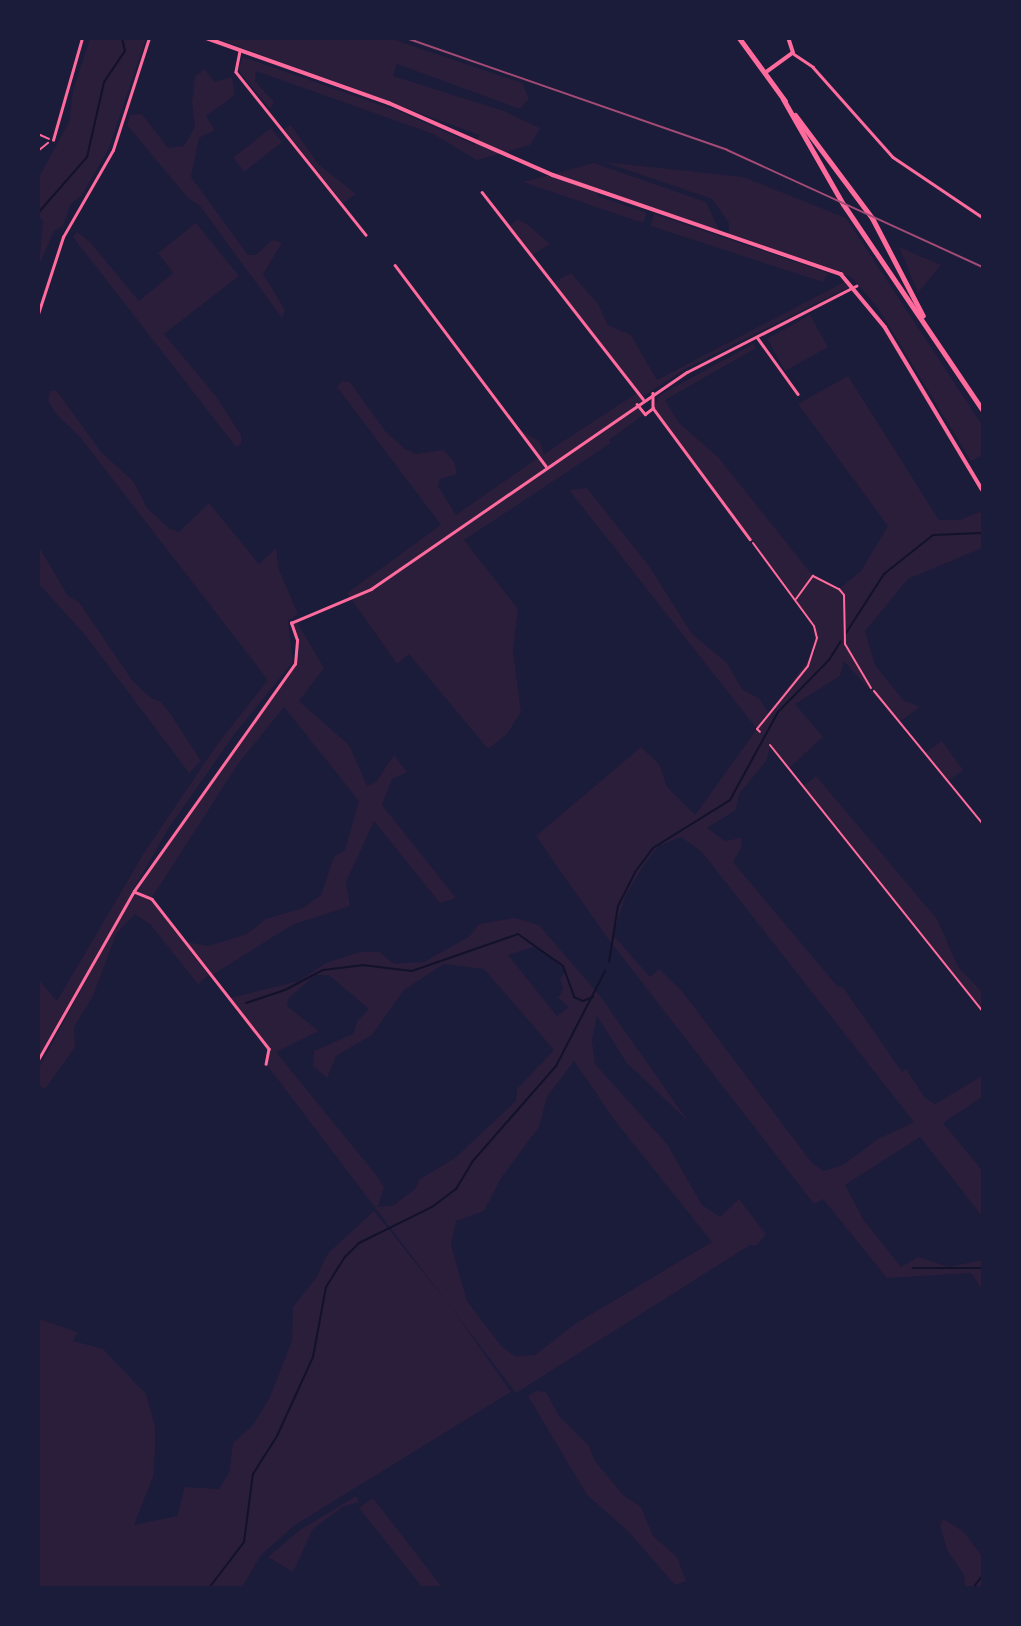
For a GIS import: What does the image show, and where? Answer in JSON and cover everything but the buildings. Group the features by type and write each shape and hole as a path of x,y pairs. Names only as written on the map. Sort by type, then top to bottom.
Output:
{"highway":[{"path":"739,38 872,218 927,325"},
{"path":"783,99 843,204 982,409"}],"street":[{"path":"53,141 82,38"},
{"path":"38,314 63,237 113,150 149,38"},
{"path":"206,38 389,103 554,175 841,274 856,286 982,489"},
{"path":"788,38 793,53 813,67 893,158 982,217"},
{"path":"240,50 236,72 366,235"},
{"path":"765,73 793,53"},
{"path":"482,192 643,400"},
{"path":"395,265 546,466"},
{"path":"38,1060 134,891 295,664 297,640 291,623 295,619 359,591 371,589 653,393 856,286"},
{"path":"757,337 798,394"},
{"path":"653,393 653,408 750,539"},
{"path":"637,404 645,414 653,408"},
{"path":"134,891 152,899 269,1049 266,1064"}],"lane":[{"path":"874,691 982,823"}],"path":[{"path":"38,134 53,141"},
{"path":"38,151 53,141"},
{"path":"750,539 814,626 815,652 757,729 760,732"},
{"path":"796,600 813,576 839,589 845,603 845,644 874,691"},
{"path":"770,745 982,1011"}],"shaded area":[{"path":"90,39 146,39 109,148 82,195 70,205 63,226 54,231 39,265 43,221 39,216 39,177 69,122 73,91"},
{"path":"218,39 392,39 522,83 529,99 520,109 397,64 393,76 504,111 540,128 530,145 477,160 433,134 256,71 255,81 274,102 270,109 238,70 243,57 398,111 475,145 479,135"},
{"path":"204,69 215,82 232,77 235,95 206,116 215,130 199,138 191,177 248,255 256,255 272,240 282,243 263,274 285,310 282,318 200,206 187,197 127,125 130,115 142,114 168,148 184,146 195,127 192,103 195,77"},
{"path":"291,125 319,165 356,194 343,203 284,129"},
{"path":"271,128 282,142 244,172 233,158"},
{"path":"604,162 743,177 846,218 982,425 982,455 971,461 878,308 851,277 729,234 729,223 712,199"},
{"path":"594,163 706,202 719,230 598,192 597,196 647,213 643,223 523,182"},
{"path":"654,214 828,273 823,282 650,226"},
{"path":"517,219 550,244 531,256 509,227"},
{"path":"196,223 239,276 164,334 215,395 241,435 241,444 236,447 73,237 77,232 90,242 139,301 173,273 158,253"},
{"path":"899,247 941,265 918,293"},
{"path":"571,273 598,304 608,325 631,335 657,380 846,281 849,287 685,369 644,396 638,393 643,400 637,404 645,414 609,440 611,443 464,540 518,609 513,650 521,712 507,734 488,749 409,654 397,664 347,593 441,525 337,387 342,381 350,382 386,432 405,449 416,454 443,450 454,461 457,474 440,479 438,486 456,515 539,457 517,428 540,442 544,454 637,393 552,283"},
{"path":"810,315 828,347 785,371 767,339"},
{"path":"753,344 756,348 665,400 679,423 718,457 813,576 839,589 861,571 888,526 798,404 848,376 939,520 960,520 982,511 982,548 908,579 865,631 875,665 903,700 920,707 899,722 844,661 840,676 795,704 823,737 789,768 770,745 767,760 739,794 736,810 707,828 725,841 741,838 742,846 733,862 837,986 843,987 902,1072 906,1069 925,1098 935,1104 982,1076 982,1097 943,1123 982,1170 982,1216 920,1137 845,1185 863,1219 901,1267 918,1257 949,1267 982,1260 982,1289 971,1273 887,1278 823,1199 814,1204 606,936 536,836 641,747 659,764 667,787 695,815 757,729 569,490 587,488 649,566 692,634 727,663 742,689 760,699 768,713 815,652 814,626 653,408 660,395","holes":["681,837 702,852 914,1122 878,1139 843,1165 824,1171 812,1163 682,991 659,969 650,977 613,935 625,897 658,846"]},
{"path":"50,391 57,391 101,452 134,482 147,508 170,529 179,532 209,503 259,564 276,548 279,570 298,614 288,621 293,662 236,732 168,829 39,1055 39,980 57,1001 144,853 216,746 268,680 80,437 57,415 48,401"},
{"path":"39,547 68,596 79,602 132,680 151,698 161,702 172,716 201,761 189,773 86,636 39,584"},
{"path":"295,619 324,668 299,701 349,745 367,786 376,782 394,755 407,772 392,779 382,805 456,898 440,903 374,821 346,882 350,906 292,925 212,975 187,942 209,946 247,934 266,919 303,908 321,895 334,857 345,850 359,801 284,707 238,764 151,899 208,975 198,984 150,924 135,914 116,934 93,996 74,1027 75,1047 45,1089 40,1086 39,1068 134,891 295,664 297,640 291,623"},
{"path":"942,741 963,770 946,782 925,753"},
{"path":"816,776 937,919 958,967 982,992 982,1011 803,786"},
{"path":"515,918 539,925 601,997 688,1121 626,1062 597,1016 592,1040 595,1064 667,1144 702,1205 720,1217 739,1199 766,1234 757,1245 750,1245 516,1393 266,1064 269,1049 230,998 299,981 326,963 360,952 380,952 394,964 424,962 470,936 479,924","holes":["536,946 566,971 560,979 563,989 558,998 569,1007 557,1016 508,955","444,964 484,969 554,1050 517,1089 516,1101 455,1158 420,1179 415,1189 394,1205 378,1207 384,1187 377,1176 276,1052 319,1031 287,1006 289,998 315,975 329,975 369,1009 358,1020 353,1034 314,1051 313,1066 327,1078 336,1056 372,1035 404,990","574,1061 616,1122 712,1242 575,1324 535,1355 515,1356 502,1347 467,1301 451,1245 456,1221 484,1211 501,1178 539,1127 547,1097"]},
{"path":"374,1211 451,1307 511,1392 295,1525 261,1555 242,1587 39,1587 39,1319 78,1332 73,1341 103,1349 146,1394 155,1426 153,1477 134,1525 177,1516 185,1487 219,1489 229,1473 233,1443 253,1425 269,1399 292,1341 293,1307 316,1278 328,1253"},
{"path":"536,1391 546,1392 559,1416 589,1446 595,1461 623,1495 641,1507 653,1536 677,1557 686,1581 675,1585 627,1530 587,1495 528,1396"},
{"path":"356,1496 359,1502 344,1506 313,1529 293,1572 268,1557 300,1530"},
{"path":"373,1498 442,1587 422,1587 359,1508"},
{"path":"943,1519 963,1531 982,1556 982,1587 965,1587 964,1575 947,1550 940,1525"}],"waterway":[{"path":"38,213 87,157 104,82 125,51 122,38"},
{"path":"846,633 884,574 933,535 982,533"},
{"path":"609,962 618,906 635,872 653,848 730,800 778,712 829,660 841,641"},
{"path":"246,1003 285,990 323,970 362,965 412,971 518,934 563,966 574,997 583,1001 593,997"},
{"path":"209,1588 244,1542 253,1474 277,1436 313,1357 326,1287 345,1257 359,1243 432,1207 456,1189 472,1162 556,1066 605,971"},
{"path":"913,1268 982,1268"},
{"path":"973,1588 982,1576"}],"railway":[{"path":"406,38 727,150 982,267"}]}
